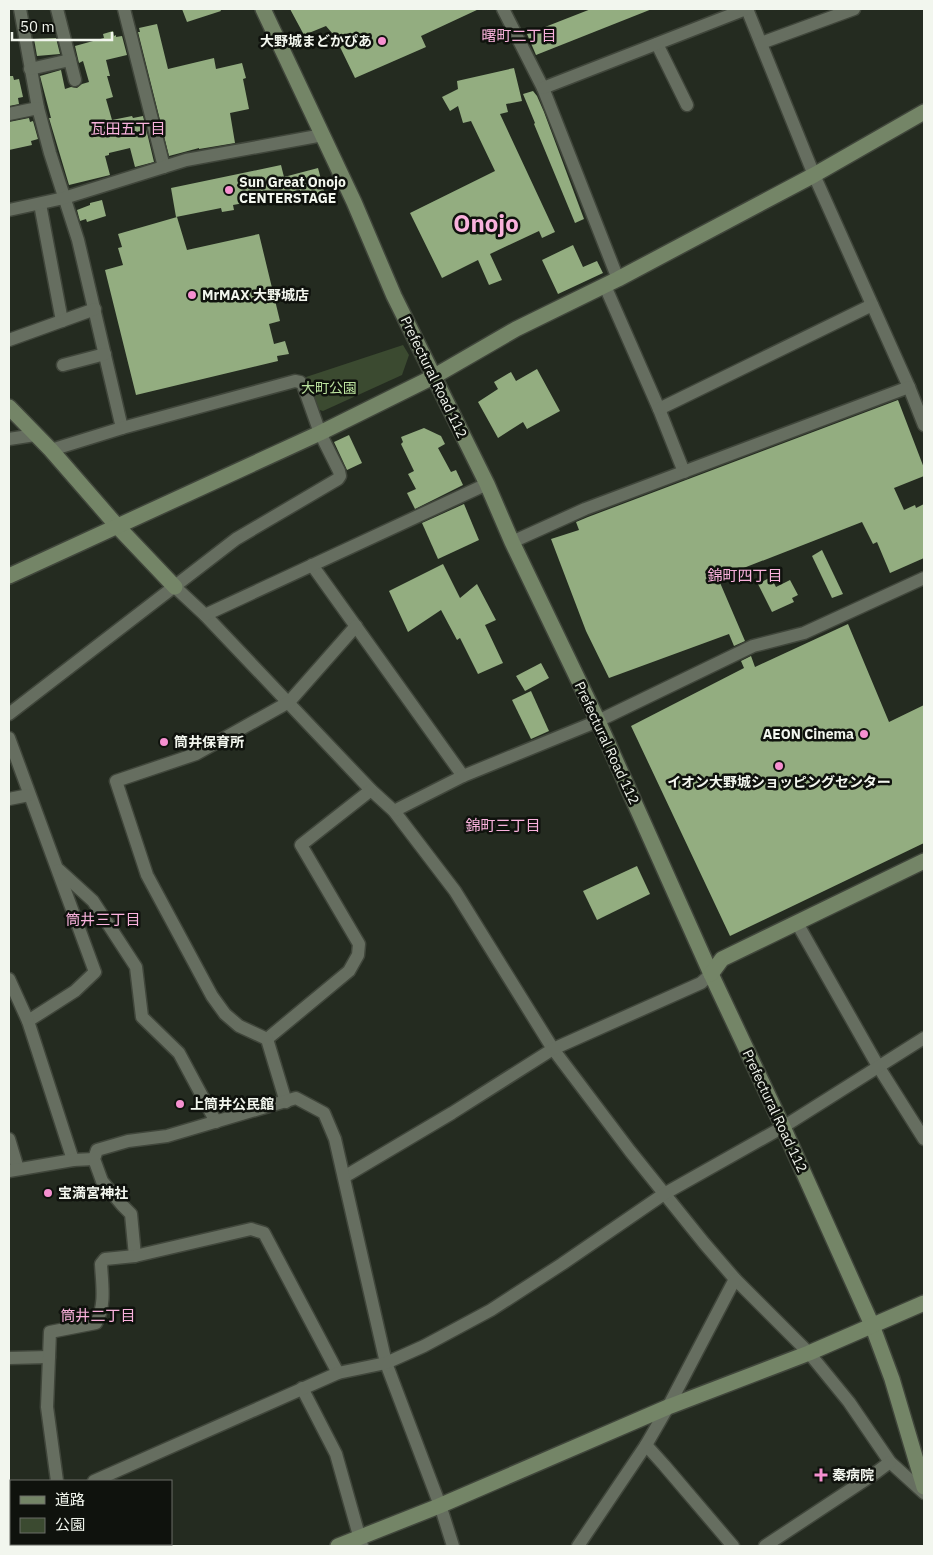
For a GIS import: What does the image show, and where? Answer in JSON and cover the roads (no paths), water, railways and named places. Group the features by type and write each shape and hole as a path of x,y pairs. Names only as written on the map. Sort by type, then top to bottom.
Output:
{"street":[{"path":"20,9 38,108 50,153 78,240 122,428"},
{"path":"57,9 75,80"},
{"path":"124,9 164,168"},
{"name":"Prefectural Road 112","path":"263,9 354,202 394,296 487,484 512,542 598,721 711,974 783,1127 872,1325 892,1379 924,1487"},
{"path":"503,9 544,88 618,279"},
{"path":"544,88 747,9 814,175 923,421"},
{"path":"761,43 854,9"},
{"path":"657,44 687,105"},
{"path":"30,69 70,60"},
{"path":"9,114 38,108"},
{"path":"9,576 320,434 433,377 516,328 618,279 814,175 924,112"},
{"path":"9,210 64,198 186,160 323,135"},
{"path":"40,204 62,321"},
{"path":"604,286 659,409 684,472"},
{"path":"659,409 872,305"},
{"path":"9,340 94,309"},
{"path":"64,365 105,354"},
{"path":"9,714 176,587 236,538 338,479 340,476 320,434 303,385 295,381 122,428 51,450"},
{"path":"512,542 585,509 909,387"},
{"path":"9,407 51,450 118,526 176,587 205,615 371,790 394,811 455,891 553,1049 630,1151 735,1279 809,1353 849,1402 890,1462 924,1493"},
{"path":"9,439 35,435"},
{"path":"205,615 487,484"},
{"path":"312,565 463,776"},
{"path":"394,811 463,776 598,721 753,646 804,633 924,578"},
{"path":"286,1102 267,1039 239,1026 225,1014 212,996 147,875 116,781 196,754 288,702 356,626"},
{"path":"9,738 94,972 76,991 28,1021"},
{"path":"267,1039 348,971 358,955 359,944 301,845 371,790"},
{"path":"9,798 29,795"},
{"path":"344,1176 452,1113 553,1049 701,983 711,974 722,959 924,861"},
{"path":"57,869 93,900 136,967 142,1017 179,1053 216,1122"},
{"path":"797,923 878,1066 924,1139"},
{"path":"9,980 28,1021 73,1160"},
{"path":"96,1480 338,1373 386,1363 424,1346 491,1310 664,1194 783,1127 924,1038"},
{"path":"135,1256 132,1214 122,1205 102,1180 94,1158 97,1150 128,1142 167,1136 296,1098 324,1113 335,1139 386,1363 453,1546"},
{"path":"9,1139 13,1170 94,1158"},
{"path":"57,1480 47,1407 50,1332 96,1323 100,1316 103,1300 102,1264 105,1259 135,1256 251,1229 264,1233 338,1373"},
{"path":"578,1546 646,1445 735,1279"},
{"path":"338,1546 361,1542 439,1506 668,1407 809,1353 924,1304"},
{"path":"9,1358 49,1357"},
{"path":"302,1388 336,1454 361,1542"},
{"path":"646,1445 732,1546"},
{"path":"765,1546 890,1462"}],"place":[{"name":"大野城まどかぴあ","path":"382,41"},
{"name":"Sun Great Onojo CENTERSTAGE","path":"229,190"},
{"name":"MrMAX 大野城店","path":"192,295"},
{"name":"AEON Cinema","path":"864,734"},
{"name":"筒井保育所","path":"164,742"},
{"name":"イオン大野城ショッピングセンター","path":"779,766"},
{"name":"上筒井公民館","path":"180,1104"},
{"name":"宝満宮神社","path":"48,1193"},
{"name":"秦病院","path":"821,1475"}],"district":[{"name":"曙町二丁目","path":"519,36"},
{"name":"瓦田五丁目","path":"128,129"},
{"name":"Onojo","path":"486,224"},
{"name":"錦町四丁目","path":"745,576"},
{"name":"錦町三丁目","path":"503,826"},
{"name":"筒井三丁目","path":"103,920"},
{"name":"筒井二丁目","path":"98,1316"}],"park label":[{"name":"大町公園","path":"329,388"}]}
